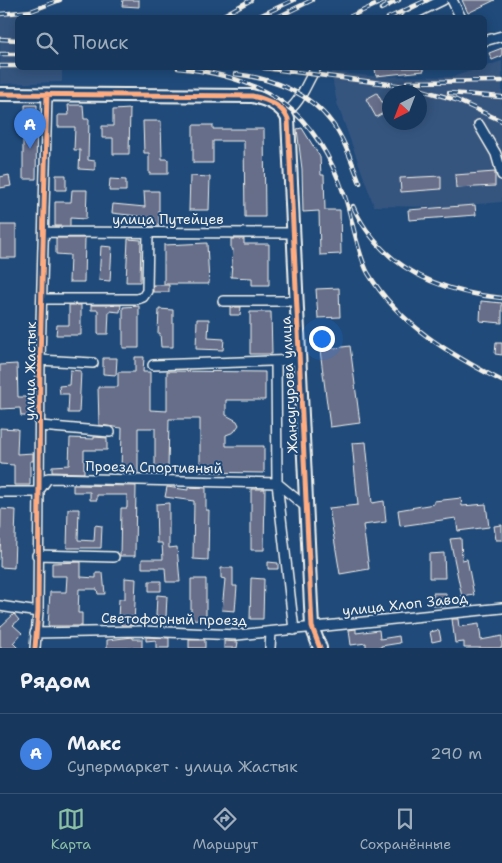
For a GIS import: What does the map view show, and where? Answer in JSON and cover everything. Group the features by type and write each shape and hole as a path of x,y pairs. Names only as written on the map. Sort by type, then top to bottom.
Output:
{"street":[{"path":"412,15 443,0"},
{"path":"452,0 460,15"},
{"path":"487,41 502,36"},
{"path":"0,94 252,96 265,99 286,116 293,108 315,70"},
{"name":"улица Жастык","path":"35,648 38,612 40,360 47,94"},
{"name":"Жансугурова улица","path":"286,116 297,301 312,627 320,648"},
{"path":"479,125 496,154 502,175"},
{"name":"улица Путейцев","path":"44,232 293,233"},
{"path":"42,299 137,300 143,297 147,291 148,233"},
{"path":"223,301 297,301"},
{"path":"40,360 93,363"},
{"path":"153,365 299,360"},
{"path":"276,361 277,483 294,630"},
{"path":"40,426 110,432"},
{"name":"Проезд Спортивный","path":"38,492 48,478 277,483"},
{"path":"277,483 306,507"},
{"path":"0,492 38,492"},
{"path":"37,555 114,557"},
{"path":"0,606 38,612"},
{"name":"улица Хлоп Завод","path":"312,627 502,608"},
{"name":"Светофорный проезд","path":"35,633 142,631 237,635 271,634 312,627"},
{"path":"270,648 271,634"}],"shaded area":[{"path":"0,13 26,15 15,15 15,70 62,70 62,82 0,84"},
{"path":"502,61 502,202 443,207 374,206 337,103 331,72 369,76 452,77 474,70 487,70 487,66"}],"building":[{"path":"123,0 139,0 139,7 122,6"},
{"path":"462,0 495,0 468,13"},
{"path":"502,48 502,56 492,60 489,53"},
{"path":"375,70 424,70 424,71 376,76"},
{"path":"377,93 382,102 382,114 376,117 366,99"},
{"path":"25,105 37,105 36,179 23,179 23,135 26,135"},
{"path":"68,105 83,105 84,119 89,119 88,160 95,161 95,170 79,169 80,150 74,150 75,127 58,127 58,115 69,115"},
{"path":"130,109 129,154 113,154 113,138 102,138 102,126 113,126 113,110"},
{"path":"143,121 161,121 162,159 168,159 168,174 149,174 149,153 144,153"},
{"path":"193,125 213,125 213,129 264,129 265,217 245,217 244,141 213,141 213,163 193,163"},
{"path":"302,128 320,157 321,175 324,175 325,210 340,210 341,254 320,255 319,211 303,212 302,169 297,129"},
{"path":"495,172 495,186 456,188 455,175"},
{"path":"9,175 11,186 0,188 0,177"},
{"path":"56,175 66,175 66,190 56,190"},
{"path":"190,176 210,177 209,210 189,210"},
{"path":"441,176 441,189 401,192 400,178"},
{"path":"110,179 126,180 126,191 109,191"},
{"path":"72,190 87,190 86,219 70,218 70,226 55,226 55,202 71,202"},
{"path":"144,191 159,191 159,226 145,226 145,217 112,213 113,204 145,207"},
{"path":"475,205 476,215 409,220 408,210"},
{"path":"0,225 16,225 16,258 0,258"},
{"path":"56,238 85,238 84,282 69,282 70,255 56,254"},
{"path":"128,239 141,240 140,282 126,282"},
{"path":"231,239 244,239 244,244 269,244 269,285 252,285 252,278 231,277 233,249 231,249"},
{"path":"207,243 209,284 164,284 164,245"},
{"path":"101,246 112,247 110,281 99,280"},
{"path":"153,285 169,285 169,292 153,292"},
{"path":"339,288 340,317 318,318 316,289"},
{"path":"481,301 502,303 502,323 480,321"},
{"path":"69,305 81,305 81,335 56,335 57,325 69,325"},
{"path":"91,305 121,305 120,312 109,311 108,334 98,334 98,310 91,310"},
{"path":"139,306 139,348 123,348 123,307"},
{"path":"230,307 241,307 240,315 230,315"},
{"path":"159,309 173,310 173,347 161,347 160,333 158,333"},
{"path":"250,312 271,312 272,354 250,354"},
{"path":"197,319 209,319 208,338 224,339 223,350 196,349"},
{"path":"496,343 502,343 502,355 495,354"},
{"path":"350,346 360,423 330,427 320,350"},
{"path":"135,357 144,357 143,372 150,372 150,410 167,411 167,371 265,372 265,400 226,400 226,415 237,421 239,425 234,432 226,435 226,446 264,446 264,473 200,472 200,419 169,419 168,469 155,469 155,428 138,428 138,474 121,473 122,428 99,425 98,387 118,387 118,372 135,372"},
{"path":"103,358 117,358 116,375 103,374"},
{"path":"17,364 18,397 29,397 30,416 21,416 20,408 0,409 0,365"},
{"path":"70,370 81,371 79,413 68,413 69,394 60,394 59,386 69,385"},
{"path":"0,428 18,429 17,454 33,453 33,461 30,461 30,485 14,485 14,465 0,464"},
{"path":"94,437 107,438 107,450 84,450 84,473 52,472 52,466 69,465 70,438 94,439"},
{"path":"366,442 372,503 384,501 386,522 363,525 369,569 340,574 329,508 358,505 352,443"},
{"path":"73,485 136,486 135,556 120,556 121,508 127,508 127,495 97,495 97,500 90,500 90,492 73,492"},
{"path":"167,487 188,490 188,487 206,488 206,510 209,510 208,560 193,559 194,501 165,497"},
{"path":"251,489 265,489 264,550 251,550"},
{"path":"461,498 462,506 486,504 489,527 458,531 456,518 400,526 398,510 434,504 434,501"},
{"path":"169,503 169,548 177,547 180,582 166,582 165,568 142,568 142,559 163,559 162,543 157,543 156,504"},
{"path":"1,509 16,510 14,568 0,567"},
{"path":"68,509 79,509 78,540 94,541 95,525 102,526 101,548 67,548"},
{"path":"502,525 502,540 496,540 494,526"},
{"path":"461,538 462,560 467,559 474,595 462,597 450,539"},
{"path":"444,553 445,578 429,578 429,554"},
{"path":"81,562 81,577 96,578 96,573 103,573 105,594 98,594 97,589 79,589 78,613 82,613 82,626 48,626 50,592 66,592 67,576 52,576 52,563"},
{"path":"268,562 278,563 278,569 268,569"},
{"path":"221,568 233,568 233,586 237,586 235,611 222,610 225,579 221,578"},
{"path":"125,578 136,579 134,625 121,625 121,619 118,619 119,599 125,599"},
{"path":"251,578 264,579 263,619 250,619"},
{"path":"191,579 206,579 206,620 191,619"},
{"path":"149,581 161,581 161,591 149,591"},
{"path":"433,593 446,593 446,606 434,606"},
{"path":"157,595 167,596 166,617 156,616"},
{"path":"14,614 19,620 13,625 22,633 13,643 18,648 0,648 0,627"},
{"path":"452,619 458,619 459,627 479,624 481,640 502,636 502,648 464,648 464,642 455,643"},
{"path":"356,629 356,633 379,630 380,639 399,636 400,643 381,646 381,648 366,648 366,643 351,645 349,630"},
{"path":"439,630 441,640 432,642 430,632"},
{"path":"133,637 133,639 142,639 142,648 107,648 107,640"},
{"path":"146,637 169,638 169,648 156,648 156,640 146,641"},
{"path":"189,640 205,640 205,648 189,648"},
{"path":"224,641 238,642 237,648 224,648"}],"railway":[{"path":"0,14 31,11 60,0"},
{"path":"224,15 251,0"},
{"path":"262,15 294,0"},
{"path":"282,15 312,0"},
{"path":"354,15 386,0"},
{"path":"381,9 399,0"},
{"path":"394,15 427,0"},
{"path":"0,39 15,40"},
{"path":"0,54 15,54"},
{"path":"0,66 15,66"},
{"path":"191,70 238,80 262,90 284,104 303,121 319,142 333,167 345,197 364,265 381,291 410,323 427,336 463,360 502,381"},
{"path":"280,70 412,87 456,100 502,121"},
{"path":"235,74 276,83 313,103 337,130 360,183"},
{"path":"407,82 502,81"},
{"path":"449,93 502,97"},
{"path":"353,206 365,228 379,246 414,273 456,290 502,298"}],"cycle path":[{"path":"0,94 252,96 278,106 288,119 312,627 320,648"},
{"path":"35,648 38,612 40,360 47,94"}],"place":[{"name":"Макс","path":"30,149"}]}
